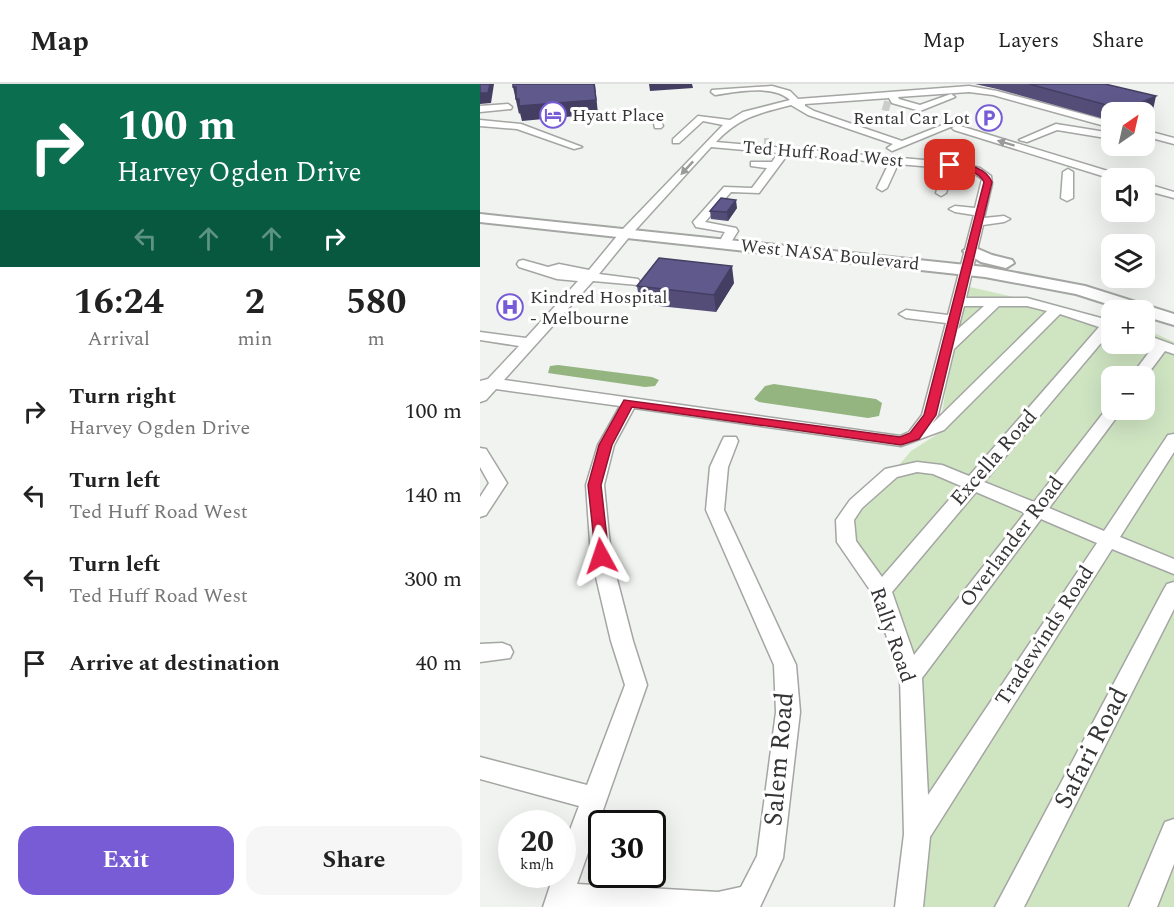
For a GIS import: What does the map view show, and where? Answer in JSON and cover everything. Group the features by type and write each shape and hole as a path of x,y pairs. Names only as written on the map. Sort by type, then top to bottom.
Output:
{"main road":[{"name":"West NASA Boulevard","path":"480,218 622,238 966,274 1043,292 1101,317"},
{"name":"West NASA Boulevard","path":"480,228 723,244 1070,287 1119,301 1174,321"},
{"path":"971,251 987,259 1079,277 1174,305"},
{"path":"1155,329 1171,340"}],"street":[{"path":"715,92 758,87 777,90 811,113 902,144"},
{"path":"897,94 893,96 895,101 920,108 953,93 971,89 1101,121"},
{"path":"856,100 884,90 953,93 1101,131"},
{"path":"756,123 797,103 805,91"},
{"path":"484,388 529,343 727,125 756,111 797,103 856,100 927,92 953,93"},
{"path":"856,100 886,106 926,119"},
{"path":"480,109 508,107"},
{"path":"1074,114 1078,124"},
{"path":"676,141 701,118 727,125 740,135 787,147 755,192 728,189 699,222 700,225 730,229 732,231 723,244"},
{"path":"937,122 1101,172"},
{"path":"480,123 518,126 577,147"},
{"path":"884,150 953,127"},
{"path":"1024,140 1056,127 1101,133"},
{"path":"740,135 733,139 750,148"},
{"path":"1076,143 1090,137"},
{"path":"1155,139 1172,147"},
{"path":"1019,156 1051,142"},
{"name":"Ted Huff Road West","path":"708,144 750,148 787,147 858,159 950,165 976,170 987,178 966,274 930,415 915,436"},
{"path":"1155,144 1172,147"},
{"path":"882,188 895,160"},
{"path":"755,164 775,165"},
{"path":"941,193 950,165"},
{"path":"1067,198 1068,172"},
{"path":"1155,191 1174,195"},
{"path":"955,209 979,217 1004,219"},
{"path":"523,264 548,271 559,268 582,271 589,276 633,282"},
{"path":"959,302 1027,303 1101,319"},
{"path":"946,348 996,302"},
{"path":"484,388 508,385 901,441 938,427 1056,309"},
{"path":"906,314 954,320"},
{"name":"Excella Road","path":"881,591 1101,331"},
{"path":"480,336 529,343"},
{"path":"1155,339 1171,340"},
{"path":"1148,366 1171,340"},
{"path":"558,902 636,685 621,641 601,556 595,485 606,445 629,403"},
{"path":"719,416 730,441 764,422"},
{"name":"Overlander Road","path":"910,676 1106,420"},
{"name":"Tradewinds Road","path":"916,834 1174,439"},
{"name":"Salem Road","path":"558,902 718,906 750,899 770,858 788,712 785,665 714,510 719,467 730,441"},
{"path":"480,453 498,483 480,511"},
{"name":"Rally Road","path":"909,907 916,834 910,676 881,591 847,542 845,520 856,504 891,473 917,467 936,470 1174,567"},
{"name":"Safari Road","path":"1009,907 1174,589"},
{"path":"480,653 502,652"},
{"path":"480,768 596,799"},
{"path":"1143,907 1174,831"}],"shaded area":[{"path":"970,287 1101,317 1101,354 1155,354 1155,333 1174,342 1174,907 913,907 914,707 882,615 846,527 911,451 939,433 949,368"},
{"path":"558,365 652,377 659,380 655,386 645,387 548,373 550,366"},
{"path":"774,384 876,399 882,403 879,416 868,418 759,402 754,399 765,386"}],"building":[{"path":"480,84 490,84 488,93 480,93"},
{"path":"513,84 594,84 596,100 519,106 519,99 516,99 516,87 513,87"},
{"path":"1029,84 1105,84 1156,96 1143,102 1101,104"},
{"path":"721,198 736,200 727,212 710,211"},
{"path":"659,258 732,266 714,295 637,286"}],"tunnel":[{"path":"883,105 890,107"},
{"path":"764,143 769,143"}],"place":[{"name":"Hyatt Place","path":"553,115"},
{"name":"Rental Car Lot","path":"989,118"},
{"name":"Kindred Hospital - Melbourne","path":"510,307"}],"route":[{"path":"601,556 595,485 606,445 629,403 901,441 915,436 930,415 988,182 985,176 976,170 950,165"}]}
